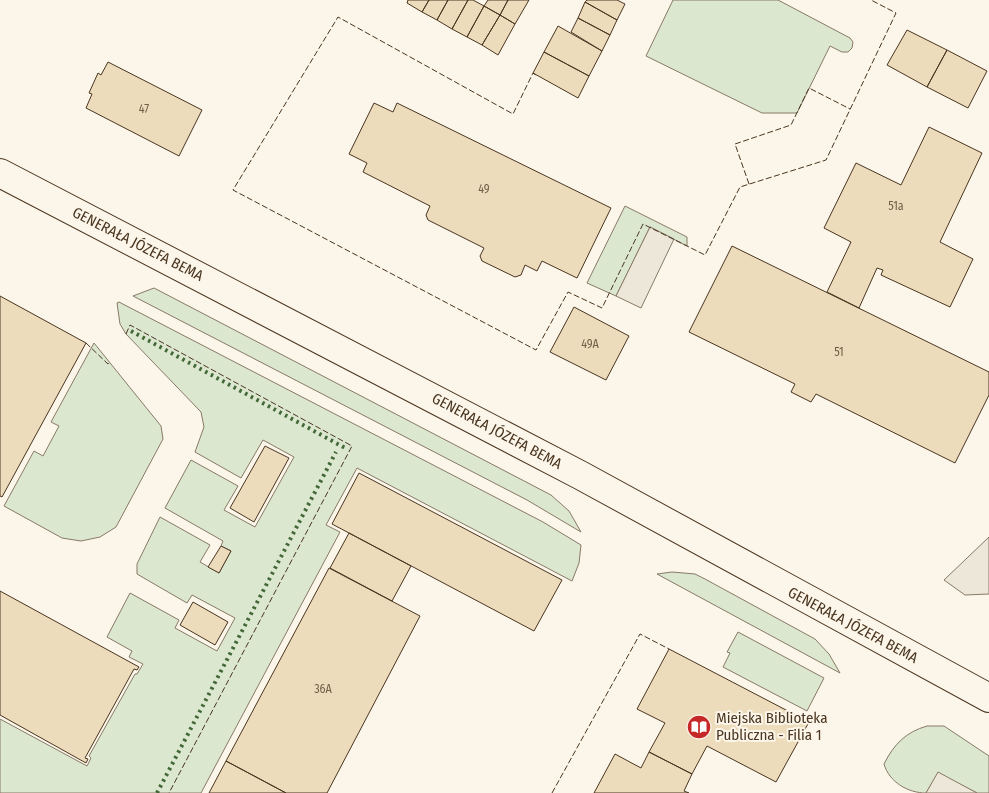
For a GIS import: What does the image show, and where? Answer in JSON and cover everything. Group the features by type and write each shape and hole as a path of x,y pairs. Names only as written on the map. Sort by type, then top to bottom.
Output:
{"main road":[{"name":"GENERAŁA JÓZEFA BEMA","path":"0,173 504,435 989,698"}],"green space":[{"path":"673,0 778,0 850,38 853,42 852,48 848,52 842,52 830,46 797,113 762,113 646,56"},
{"path":"625,206 687,237 687,246 650,227 616,296 587,283"},
{"path":"154,288 551,495 569,511 581,532 527,500 133,296"},
{"path":"119,302 543,522 581,545 579,563 572,581 357,468 326,525 340,532 201,793 0,793 0,719 87,766 91,758 89,756 135,674 137,674 143,664 129,657 132,651 107,637 130,593 179,620 175,628 217,651 235,618 192,595 187,603 137,574 137,564 160,517 210,545 200,562 219,573 231,551 221,546 223,541 165,508 191,460 238,486 224,510 255,527 294,457 263,440 241,478 195,452 204,427 201,412 126,334 120,324 117,303"},
{"path":"94,343 161,426 163,439 116,527 100,537 81,541 62,538 4,506 34,451 43,456 59,426 51,422"},
{"path":"672,572 695,574 815,639 829,654 840,673 657,574"},
{"path":"738,632 824,678 807,711 723,667 730,653 727,652"},
{"path":"927,726 944,726 989,756 989,793 977,793 938,773 926,793 906,789 890,776 884,764 892,750 907,735"}],"shaded area":[{"path":"650,227 674,239 641,308 616,296"},
{"path":"989,537 989,594 965,595 944,580"},
{"path":"938,772 977,793 926,793"}],"building":[{"path":"408,0 429,0 422,12 407,3"},
{"path":"429,0 448,0 437,20 422,12"},
{"path":"448,0 468,0 452,29 437,20"},
{"path":"468,0 473,0 484,6 467,37 452,29"},
{"path":"488,0 508,0 500,15 484,6"},
{"path":"508,0 529,0 515,24 500,15"},
{"path":"587,0 617,0 625,4 617,20 585,2"},
{"path":"585,2 617,20 610,35 578,18"},
{"path":"484,6 500,15 482,45 467,37"},
{"path":"500,15 515,24 498,55 482,45"},
{"path":"578,18 610,35 602,51 571,32"},
{"path":"558,26 602,51 589,76 544,52"},
{"path":"907,30 947,50 927,87 887,65"},
{"path":"947,50 987,71 968,108 927,87"},
{"path":"544,52 589,76 578,98 533,73"},
{"path":"108,62 202,110 179,156 86,108 92,94 89,93 98,73 101,75"},
{"path":"374,103 393,112 397,103 611,208 577,278 542,261 537,271 525,265 521,275 515,277 482,261 480,256 484,248 428,220 426,215 430,206 363,172 367,163 349,154"},
{"path":"929,127 982,153 940,242 973,259 950,307 881,275 883,270 877,268 859,308 827,292 851,242 824,228 856,163 901,185"},
{"path":"732,246 989,372 989,395 955,463 816,394 811,402 791,392 795,384 689,332"},
{"path":"0,296 86,343 2,497 0,496"},
{"path":"574,307 629,336 606,380 550,352"},
{"path":"265,446 289,458 254,522 230,508"},
{"path":"359,473 562,580 534,631 332,524"},
{"path":"349,533 411,566 392,601 330,568"},
{"path":"221,546 231,551 219,573 208,567"},
{"path":"329,568 420,616 327,793 286,793 226,761"},
{"path":"0,591 139,667 137,670 134,669 85,758 88,759 86,763 0,715"},
{"path":"193,602 228,622 215,645 180,625"},
{"path":"669,649 809,722 776,782 707,746 692,774 649,752 665,723 637,709"},
{"path":"649,752 692,774 684,791 689,793 594,793 615,754 641,768"},
{"path":"226,761 286,793 209,793"}],"hedge":[{"path":"131,331 347,449"},
{"path":"157,793 336,452"}],"fence":[{"path":"536,75 533,73 513,114 338,17 233,190 536,350 568,292 602,308 643,224 705,255 740,187 826,160 896,13 871,0"},
{"path":"749,184 735,144 791,125 809,88 850,109"},
{"path":"126,334 130,325 352,446 169,793"},
{"path":"86,343 108,364 109,362"},
{"path":"552,793 640,634 669,649"}],"place":[{"name":"Miejska Biblioteka Publiczna - Filia 1","path":"699,727"}]}
